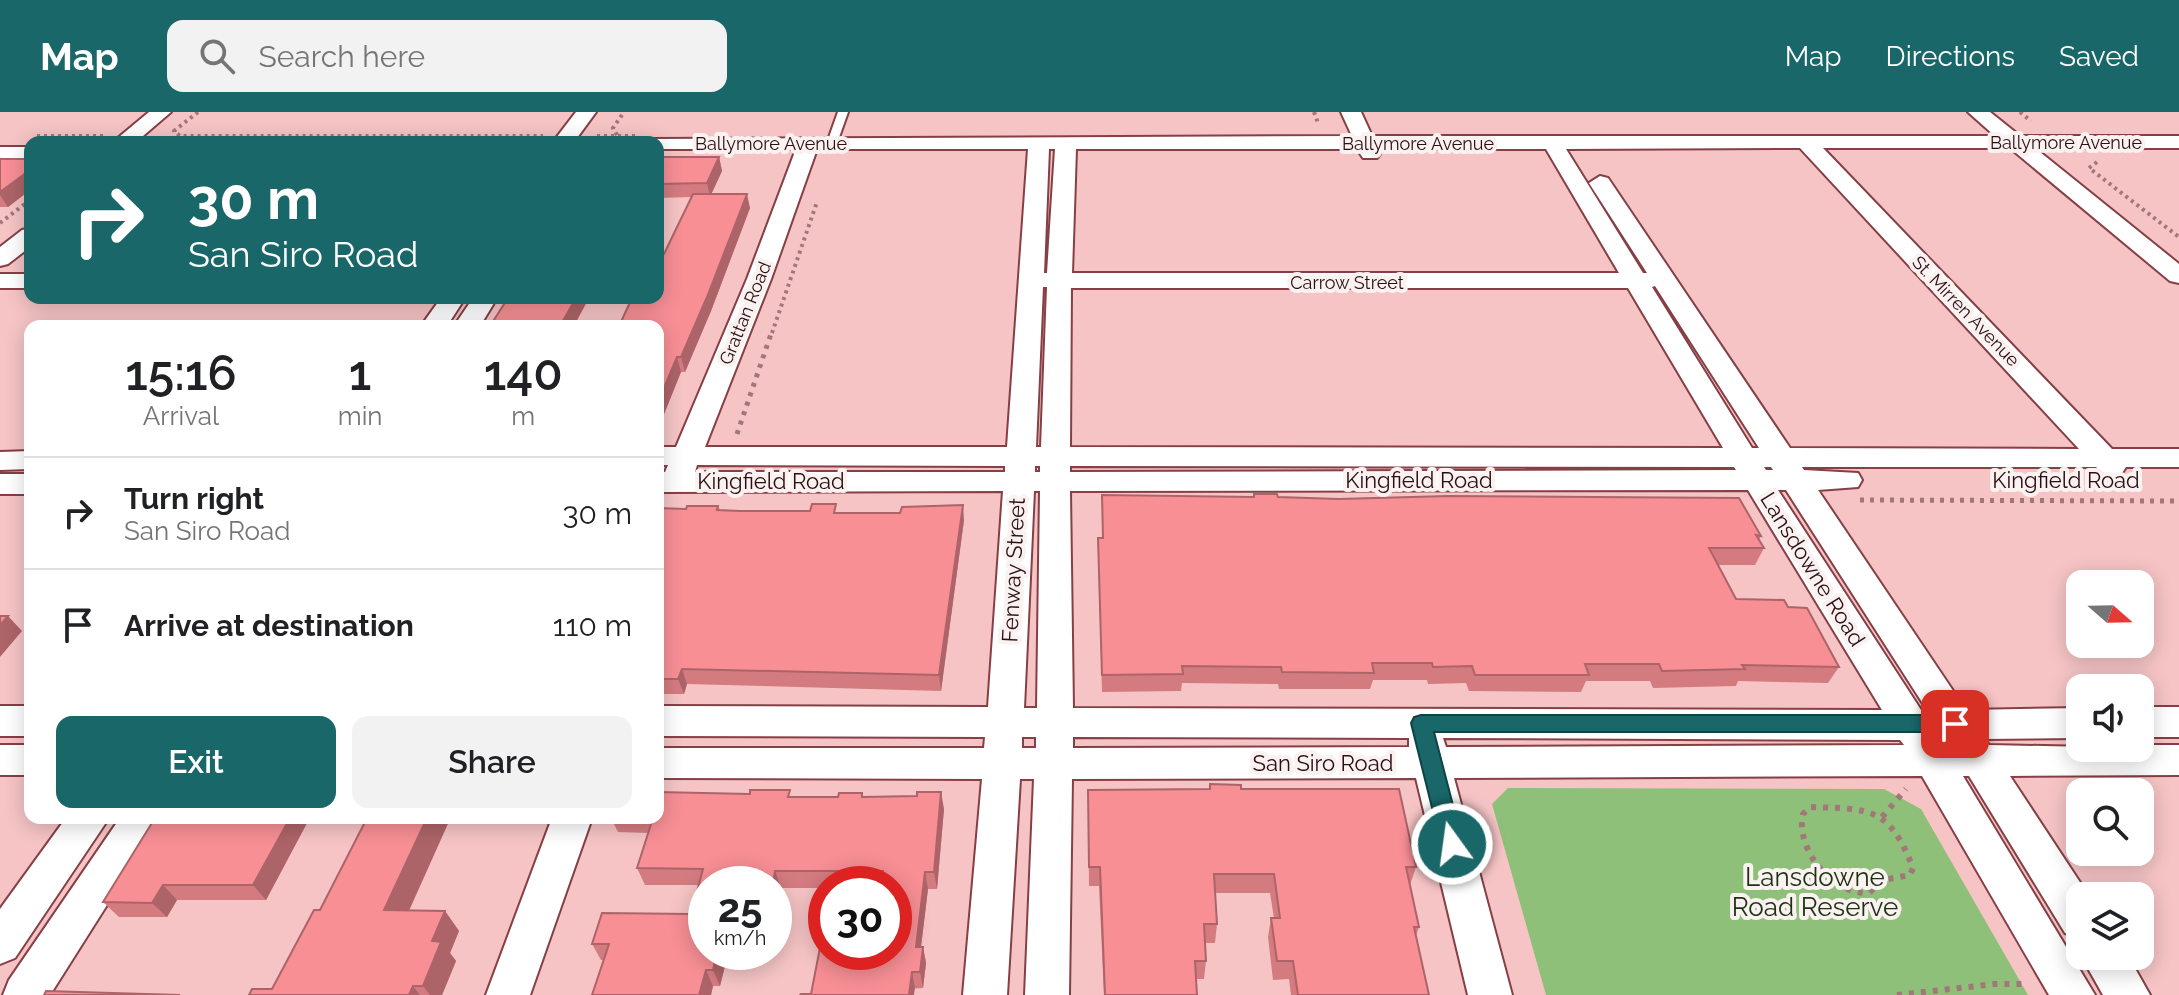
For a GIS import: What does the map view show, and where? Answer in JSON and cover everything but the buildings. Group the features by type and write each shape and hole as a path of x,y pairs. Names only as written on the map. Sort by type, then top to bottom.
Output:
{"street":[{"path":"119,136 161,112"},
{"path":"153,136 183,112"},
{"path":"568,136 586,112"},
{"path":"593,136 610,112"},
{"path":"1330,112 1337,147"},
{"path":"1351,112 1368,149"},
{"path":"1978,112 2034,148 2176,265"},
{"path":"2001,112 2034,148"},
{"name":"Ballymore Avenue","path":"664,143 1038,150 2034,148 2179,142"},
{"path":"0,143 24,144"},
{"path":"0,153 24,146"},
{"name":"Ballymore Avenue","path":"664,154 815,147 1038,150"},
{"name":"Grattan Road","path":"670,469 759,279 815,147"},
{"name":"Lansdowne Road","path":"1567,148 1768,469 1911,725 1923,772 2073,995"},
{"name":"Ballymore Avenue","path":"2034,148 2179,154"},
{"name":"Fenway Street","path":"1047,995 1055,721 1059,280 1065,149"},
{"name":"St. Mirren Avenue","path":"1812,149 2116,469"},
{"name":"Fenway Street","path":"985,995 1005,720 1038,150"},
{"path":"0,238 24,219"},
{"path":"0,259 24,240"},
{"name":"Carrow Street","path":"1032,280 1648,280"},
{"path":"0,281 24,281"},
{"name":"Kingfield Road","path":"670,469 2116,469 2179,458"},
{"path":"0,461 24,460"},
{"name":"Lansdowne Road","path":"1768,469 1955,724 2066,897"},
{"name":"Kingfield Road","path":"2116,469 2179,480"},
{"path":"0,484 24,484"},
{"path":"0,721 24,721"},
{"name":"San Siro Road","path":"664,721 2066,723"},
{"path":"2154,722 2179,722"},
{"path":"1421,723 1490,995"},
{"path":"0,760 24,760"},
{"name":"San Siro Road","path":"664,763 1053,765 1432,762 1923,772 1979,760 2179,760"},
{"path":"0,944 85,824"},
{"path":"25,995 138,824"},
{"path":"508,995 570,824"},
{"path":"2112,970 2128,995"}],"lane":[{"path":"815,147 843,112"}],"path":[{"path":"180,136 174,131 198,112"},
{"path":"617,136 613,128 624,112"},
{"path":"1314,112 1320,130 1314,134 1337,147"},
{"path":"2111,162 2097,162 2089,168 2179,237"},
{"path":"740,433 819,197"},
{"path":"0,223 24,205"},
{"path":"1847,500 2179,501"},
{"path":"1882,817 1923,772"},
{"path":"1811,807 1862,809 1882,817 1903,843 1913,868 1910,875 1883,880 1869,893 1858,894 1842,888 1824,873 1799,827 1800,817 1811,807"},
{"path":"1897,995 1995,984 2031,984"}],"green space":[{"name":"Lansdowne Road Reserve","path":"1508,788 1884,789 1921,809 2028,995 1546,995 1492,804"}],"route":[{"path":"1452,844 1421,723 1955,724"}]}
